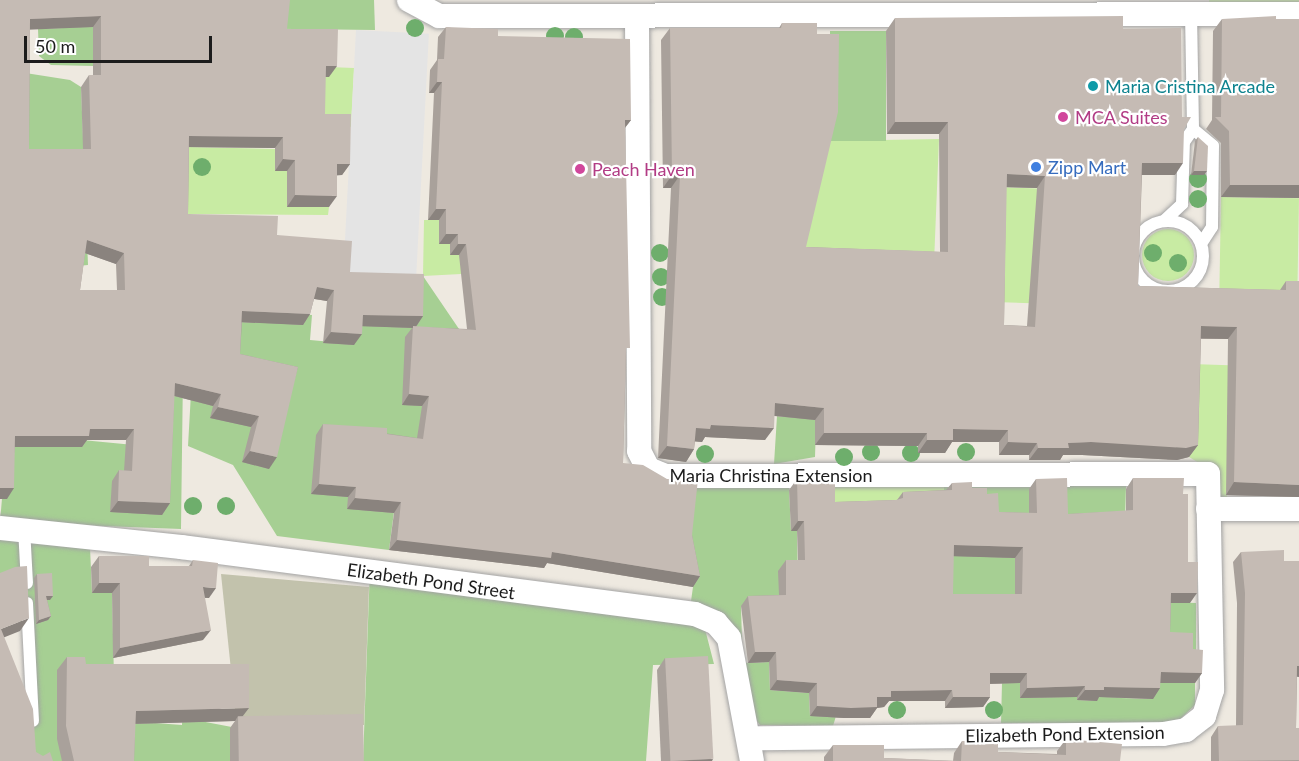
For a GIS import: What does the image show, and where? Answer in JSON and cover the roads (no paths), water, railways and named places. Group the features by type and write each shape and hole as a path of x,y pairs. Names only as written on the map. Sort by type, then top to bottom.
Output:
{"street":[{"path":"409,0 439,16 1191,6 1299,14"},
{"name":"Maria Christina Extension","path":"638,15 639,451 648,470 665,476 1208,474"},
{"name":"Elizabeth Pond Extension","path":"751,750 1163,734 1186,730 1204,716 1212,690 1208,474"},
{"path":"1208,508 1299,509"},
{"name":"Elizabeth Pond Street","path":"0,528 24,528 695,614 716,623 729,638 751,750"}],"lane":[{"path":"1164,221 1186,226 1201,244 1203,259 1198,274 1187,286 1165,290 1143,282 1135,268 1133,252 1138,237 1149,226 1164,221 1182,204 1184,142 1193,129 1191,6"},
{"path":"1193,129 1213,146 1212,227 1201,244"},
{"path":"24,528 33,738"}],"place":[{"name":"Maria Cristina Arcade","path":"1093,86"},
{"name":"MCA Suites","path":"1063,117"},
{"name":"Zipp Mart","path":"1036,167"},
{"name":"Peach Haven","path":"580,169"}]}
